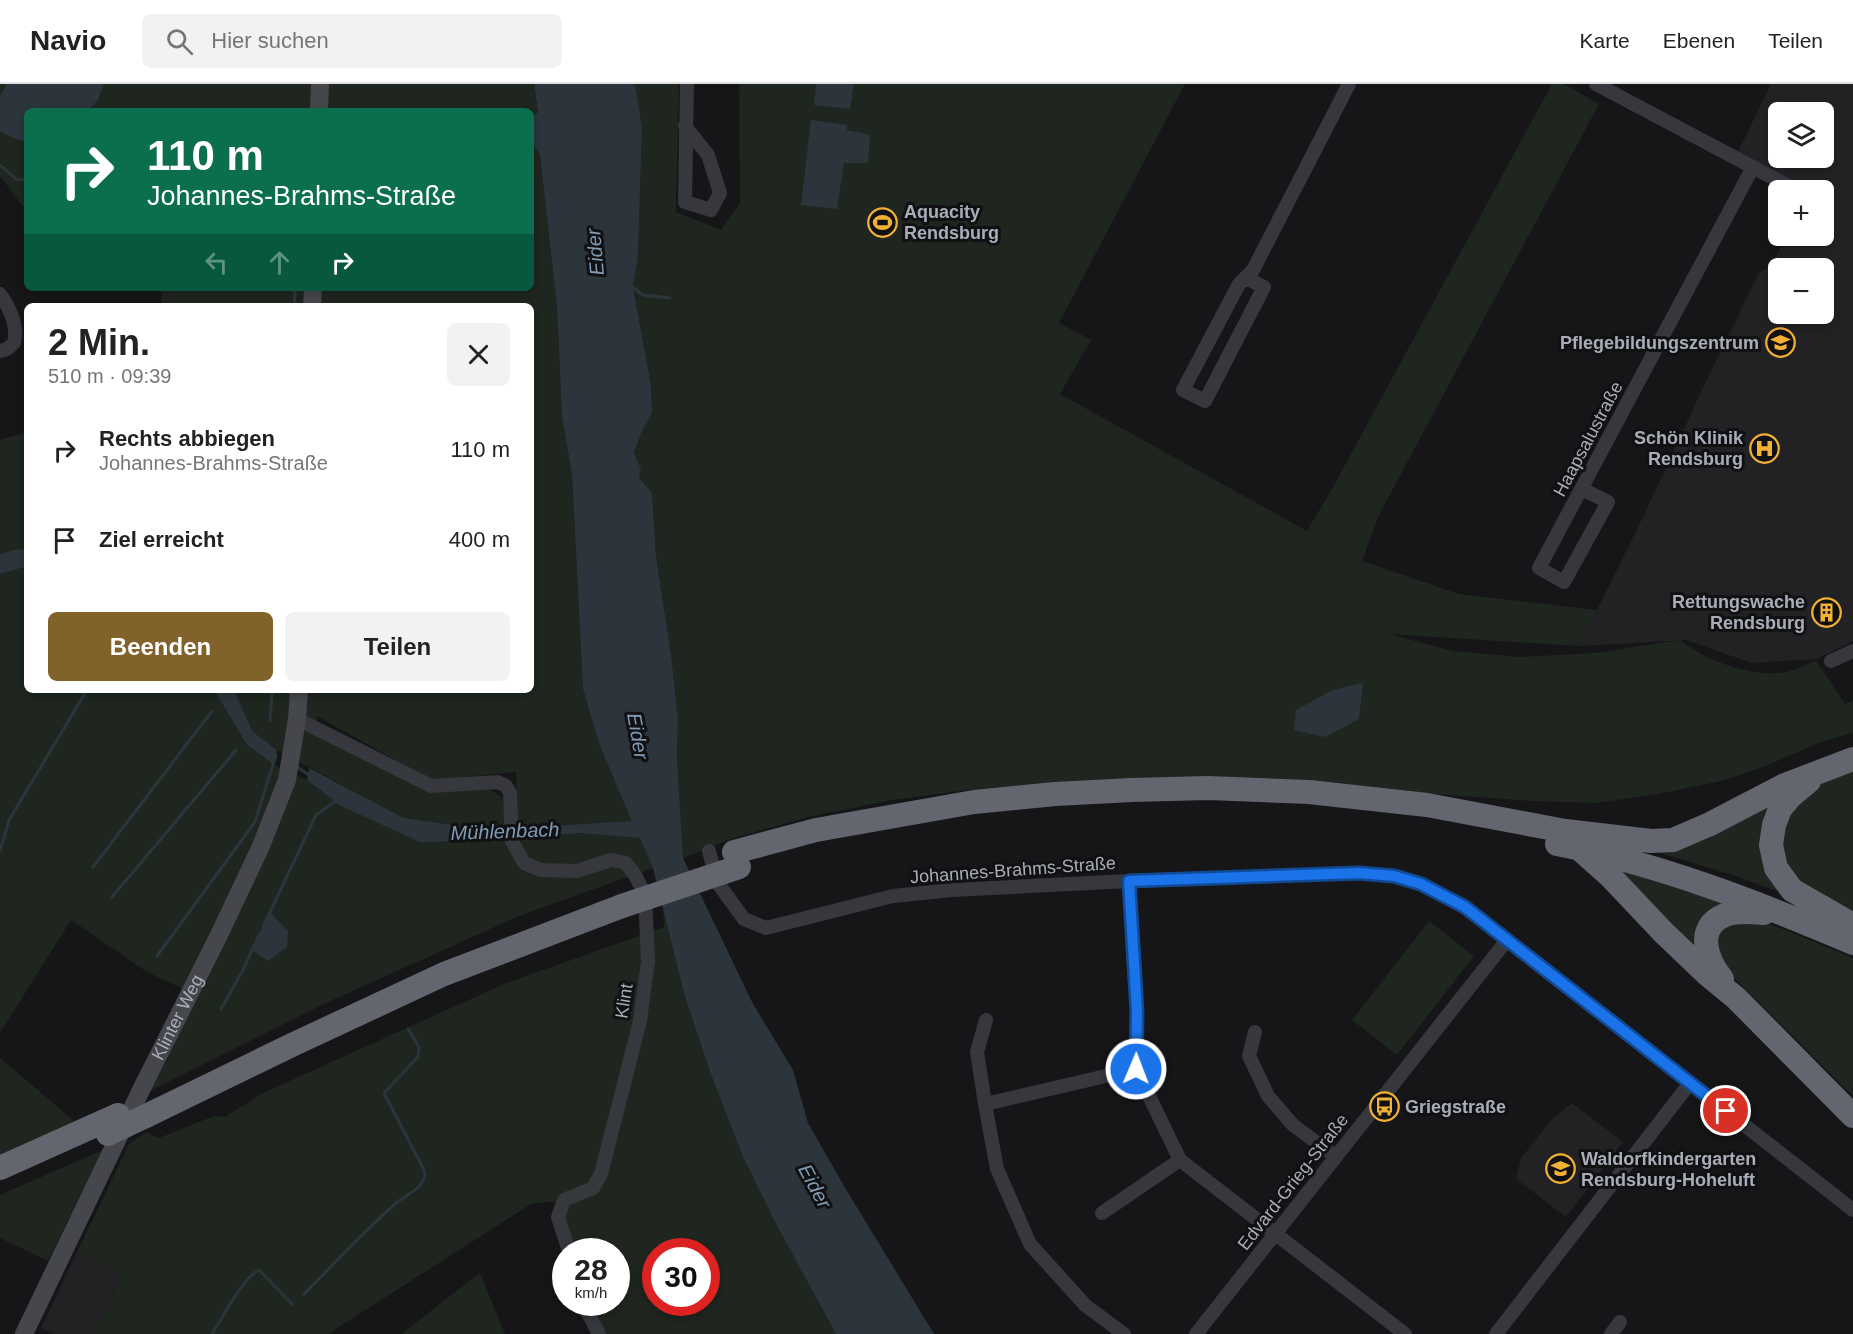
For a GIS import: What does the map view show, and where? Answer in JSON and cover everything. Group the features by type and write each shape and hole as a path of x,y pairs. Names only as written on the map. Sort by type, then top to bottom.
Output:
{"highway":[{"path":"1572,840 1673,840 1710,824 1785,784 1853,759"},
{"path":"1820,772 1791,796 1780,809 1774,825 1771,845 1776,868 1792,890 1850,930"},
{"path":"0,1183 392,981 438,961 736,860 816,830 944,806 1055,794 1208,789 1309,792 1427,805 1689,865 1850,930"},
{"path":"1572,840 1783,913 1850,930"},
{"path":"1572,840 1663,932 1736,998 1853,1116"},
{"path":"1736,998 1714,969 1705,942 1708,932 1712,925 1725,915 1745,912 1783,913"},
{"path":"0,1168 113,1124"}],"street":[{"path":"319,108 320,84"},
{"path":"685,126 708,155 720,193 711,210 685,202 685,126 687,84"},
{"path":"1246,278 1264,287 1204,401 1183,390 1239,284 1252,270 1349,84"},
{"path":"1596,84 1777,180"},
{"name":"Haapsalustraße","path":"1582,489 1608,502 1564,582 1539,568 1753,167"},
{"path":"0,294 7,304 16,334 14,344 0,351"},
{"path":"1831,662 1853,651"},
{"name":"Klinter Weg","path":"24,1334 261,846 287,780 299,693"},
{"path":"297,719 431,786 498,782 506,786 510,793 511,821"},
{"name":"Klint","path":"513,841 524,863 541,870 577,871 611,860 626,863 645,895 648,961 640,1021 601,1174 593,1188 564,1200 558,1217 565,1238"},
{"name":"Johannes-Brahms-Straße","path":"709,850 717,882 744,920 766,928 893,896 952,890 1359,873 1394,876 1421,884 1465,907 1853,1210"},
{"path":"1129,881 1137,1012 1136,1069 1180,1160 1405,1334"},
{"name":"Edvard-Grieg-Straße","path":"1196,1334 1507,940"},
{"path":"986,1020 977,1052 997,1169 1030,1244 1085,1305 1124,1334"},
{"path":"1255,1032 1249,1056 1268,1096 1293,1125 1336,1157"},
{"path":"985,1104 1136,1069"},
{"path":"1496,1334 1690,1083"},
{"path":"1102,1213 1180,1160"},
{"path":"590,1316 599,1334"},
{"path":"1611,1334 1620,1322"}],"shaded area":[{"path":"0,84 534,84 538,112 534,115 534,108 24,108 24,208 0,176"},
{"path":"635,84 679,84 676,212 721,230 740,203 739,84 1185,84 1059,323 1091,340 1060,394 1307,531 1552,84 1564,84 1599,104 1379,515 1362,561 1459,594 1597,610 1579,646 1389,634 1453,651 1519,657 1595,653 1680,640 1702,654 1727,665 1768,673 1789,671 1816,661 1845,704 1853,700 1853,733 1818,743 1726,780 1658,794 1596,803 1532,801 1361,789 1058,783 975,789 892,800 812,816 734,838 683,858 677,757 678,718 656,556 652,494 639,478 641,469 634,454 652,411 651,385 633,287 638,256 642,128"},
{"name":"Schön Klinik Rendsburg","path":"1771,84 1853,84 1853,641 1817,659 1751,663 1687,640 1579,646 1759,273 1768,267 1768,324 1834,324 1834,258 1775,258 1781,246 1834,246 1834,180 1790,180 1737,154"},
{"path":"534,145 540,156 557,307 562,417 572,475 583,689 599,744 633,821 517,828 516,772 431,780 317,716 315,733 429,791 487,788 502,797 507,830 404,818 269,746 253,732 235,693 534,693 534,303 162,303 161,291 534,291"},
{"path":"24,433 24,550 17,549 0,554 0,440"},
{"path":"24,568 24,693 216,693 247,745 273,764 307,780 341,806 420,841 512,840 580,833 640,837 653,868 519,916 326,1003 150,1091 169,1057 155,1064 183,989 147,972 71,920 0,1033 0,574"},
{"path":"1853,767 1853,914 1790,880 1776,838 1800,794"},
{"path":"1786,787 1769,820 1796,898 1733,875 1647,849"},
{"path":"1602,863 1733,904 1703,960"},
{"path":"663,903 685,997 710,1072 743,1157 776,1224 836,1334 599,1334 591,1316 630,1316 630,1238 565,1238 558,1217 563,1200 531,1204 328,1334 94,1334 123,1275 77,1252 129,1144 147,1132 159,1138 214,1116 225,1117 263,1093 504,984 664,927"},
{"path":"1746,916 1853,958 1853,1096 1724,968 1714,929"},
{"path":"1429,921 1474,956 1397,1055 1352,1020"},
{"path":"0,1058 79,1125 0,1158"},
{"name":"Waldorfkindergarten Rendsburg-Hoheluft","path":"1572,1103 1623,1142 1566,1217 1516,1179 1521,1158 1552,1119"},
{"path":"103,1150 48,1261 0,1238 0,1195"},
{"path":"77,1252 123,1275 94,1334 54,1334 41,1328"},
{"path":"480,1273 505,1334 401,1334"}],"water":[{"path":"7,84 104,84 98,100 90,108 24,108 24,140 0,131 0,96"},
{"name":"Eider","path":"534,84 635,84 642,128 638,256 633,287 651,385 652,412 634,453 641,469 639,478 652,493 656,556 678,718 677,757 683,858 753,1004 793,1070 808,1123 934,1334 836,1334 776,1224 743,1157 710,1072 685,997 653,868 640,838 580,833 518,839 420,842 341,806 307,780 309,768 404,818 468,827 507,830 632,821 599,744 583,689 572,475 562,417 557,307 540,156 534,145 534,115 538,112"},
{"path":"816,84 854,84 850,109 814,105"},
{"path":"811,120 847,125 847,130 870,135 868,163 844,163 837,209 801,205"},
{"path":"17,549 24,550 24,568 0,574 0,554"},
{"path":"1363,683 1359,719 1325,737 1294,730 1296,710 1333,690"},
{"path":"216,693 235,693 253,732 277,750 273,764 247,745"},
{"path":"270,912 288,931 287,947 268,961 252,950"}],"waterway":[{"path":"0,165 17,180 24,179"},
{"path":"633,287 643,295 670,298"},
{"path":"294,291 294,303"},
{"path":"0,851 9,820 85,693"},
{"path":"270,721 272,693"},
{"path":"93,867 212,711"},
{"path":"112,897 236,750"},
{"path":"157,956 255,822 276,755"},
{"name":"Mühlenbach","path":"297,767 312,777"},
{"path":"263,927 316,815 337,800"},
{"path":"221,1009 260,933"},
{"path":"304,1294 399,1200 414,1191 424,1178 425,1172 384,1093 418,1057 419,1047 408,1029"},
{"path":"212,1334 246,1281 259,1270 292,1304"}],"place":[{"name":"Aquacity Rendsburg","path":"883,222"},
{"name":"Pflegebildungszentrum","path":"1780,343"},
{"name":"Schön Klinik Rendsburg","path":"1764,448"},
{"name":"Rettungswache Rendsburg","path":"1826,612"},
{"name":"Griegstraße","path":"1384,1107"},
{"name":"Waldorfkindergarten Rendsburg-Hoheluft","path":"1560,1169"}],"route":[{"path":"1136,1069 1137,1012 1129,881 1359,873 1394,876 1421,884 1465,907 1726,1111"}]}
